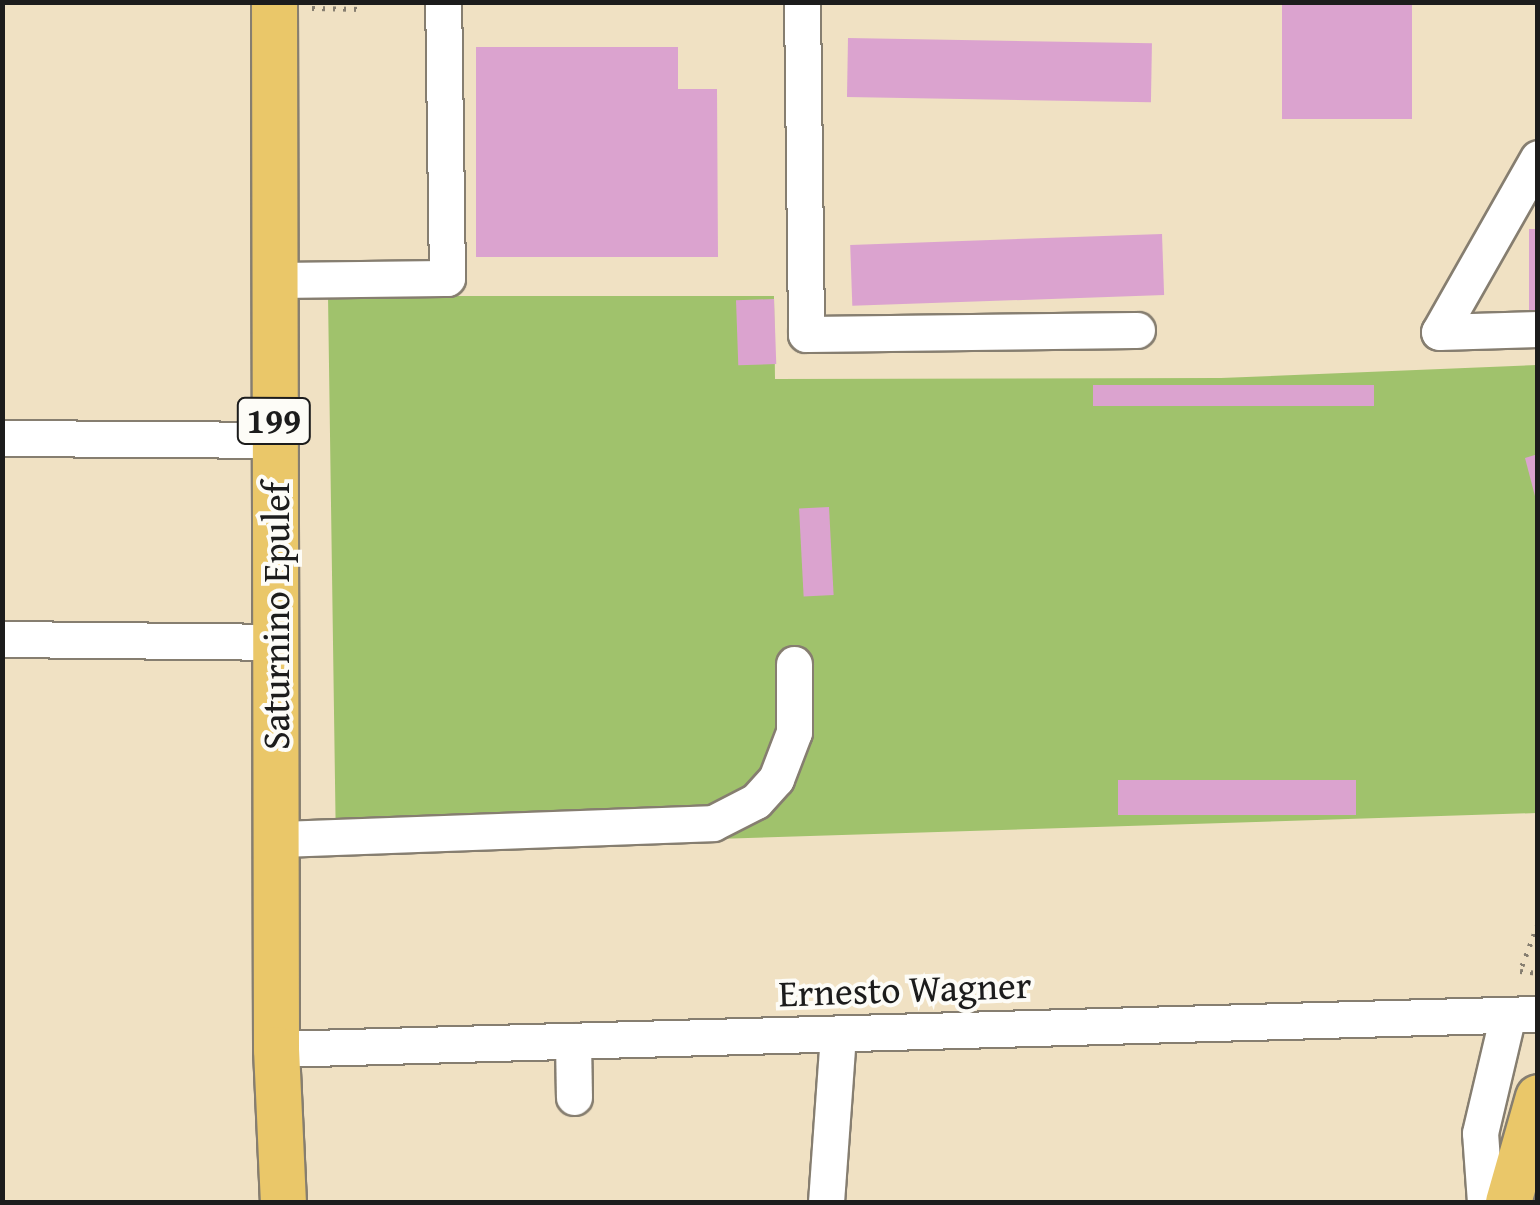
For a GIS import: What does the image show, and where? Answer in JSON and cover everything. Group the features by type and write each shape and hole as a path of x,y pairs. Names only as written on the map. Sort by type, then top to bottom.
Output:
{"main road":[{"name":"Saturnino Epulef","path":"274,4 276,1049 284,1202"},
{"name":"Saturnino Epulef","path":"256,1202 256,1150 276,1049"},
{"path":"1508,1202 1538,1097"}],"street":[{"path":"274,280 447,278 443,2"},
{"path":"802,2 806,334 1137,330"},
{"path":"1538,158 1439,332 1538,330"},
{"path":"2,438 274,440"},
{"path":"2,639 274,642"},
{"path":"278,838 713,823 756,802 776,779 794,732 794,664"},
{"path":"1485,1202 1480,1133 1523,1014"},
{"name":"Ernesto Wagner","path":"276,1049 1523,1014"},
{"path":"826,1202 838,1034"},
{"path":"572,1041 574,1097"}],"path":[{"path":"274,4 362,10"},
{"path":"1538,924 1520,971 1538,972"}],"green space":[{"path":"328,296 774,296 775,379 1221,378 1537,365 1537,813 336,851"}],"building":[{"path":"1282,2 1412,2 1412,119 1282,119"},
{"path":"848,38 1152,43 1151,102 847,97"},
{"path":"476,47 678,47 678,89 717,89 718,257 476,257"},
{"path":"1529,229 1538,229 1538,312 1529,312"},
{"path":"1162,234 1164,295 852,306 850,245"},
{"path":"774,299 776,364 738,365 736,300"},
{"path":"1093,385 1374,385 1374,406 1093,406"},
{"path":"1538,454 1538,499 1536,500 1525,458"},
{"path":"829,507 834,595 804,596 799,509"},
{"path":"1118,780 1356,780 1356,815 1118,815"}]}
